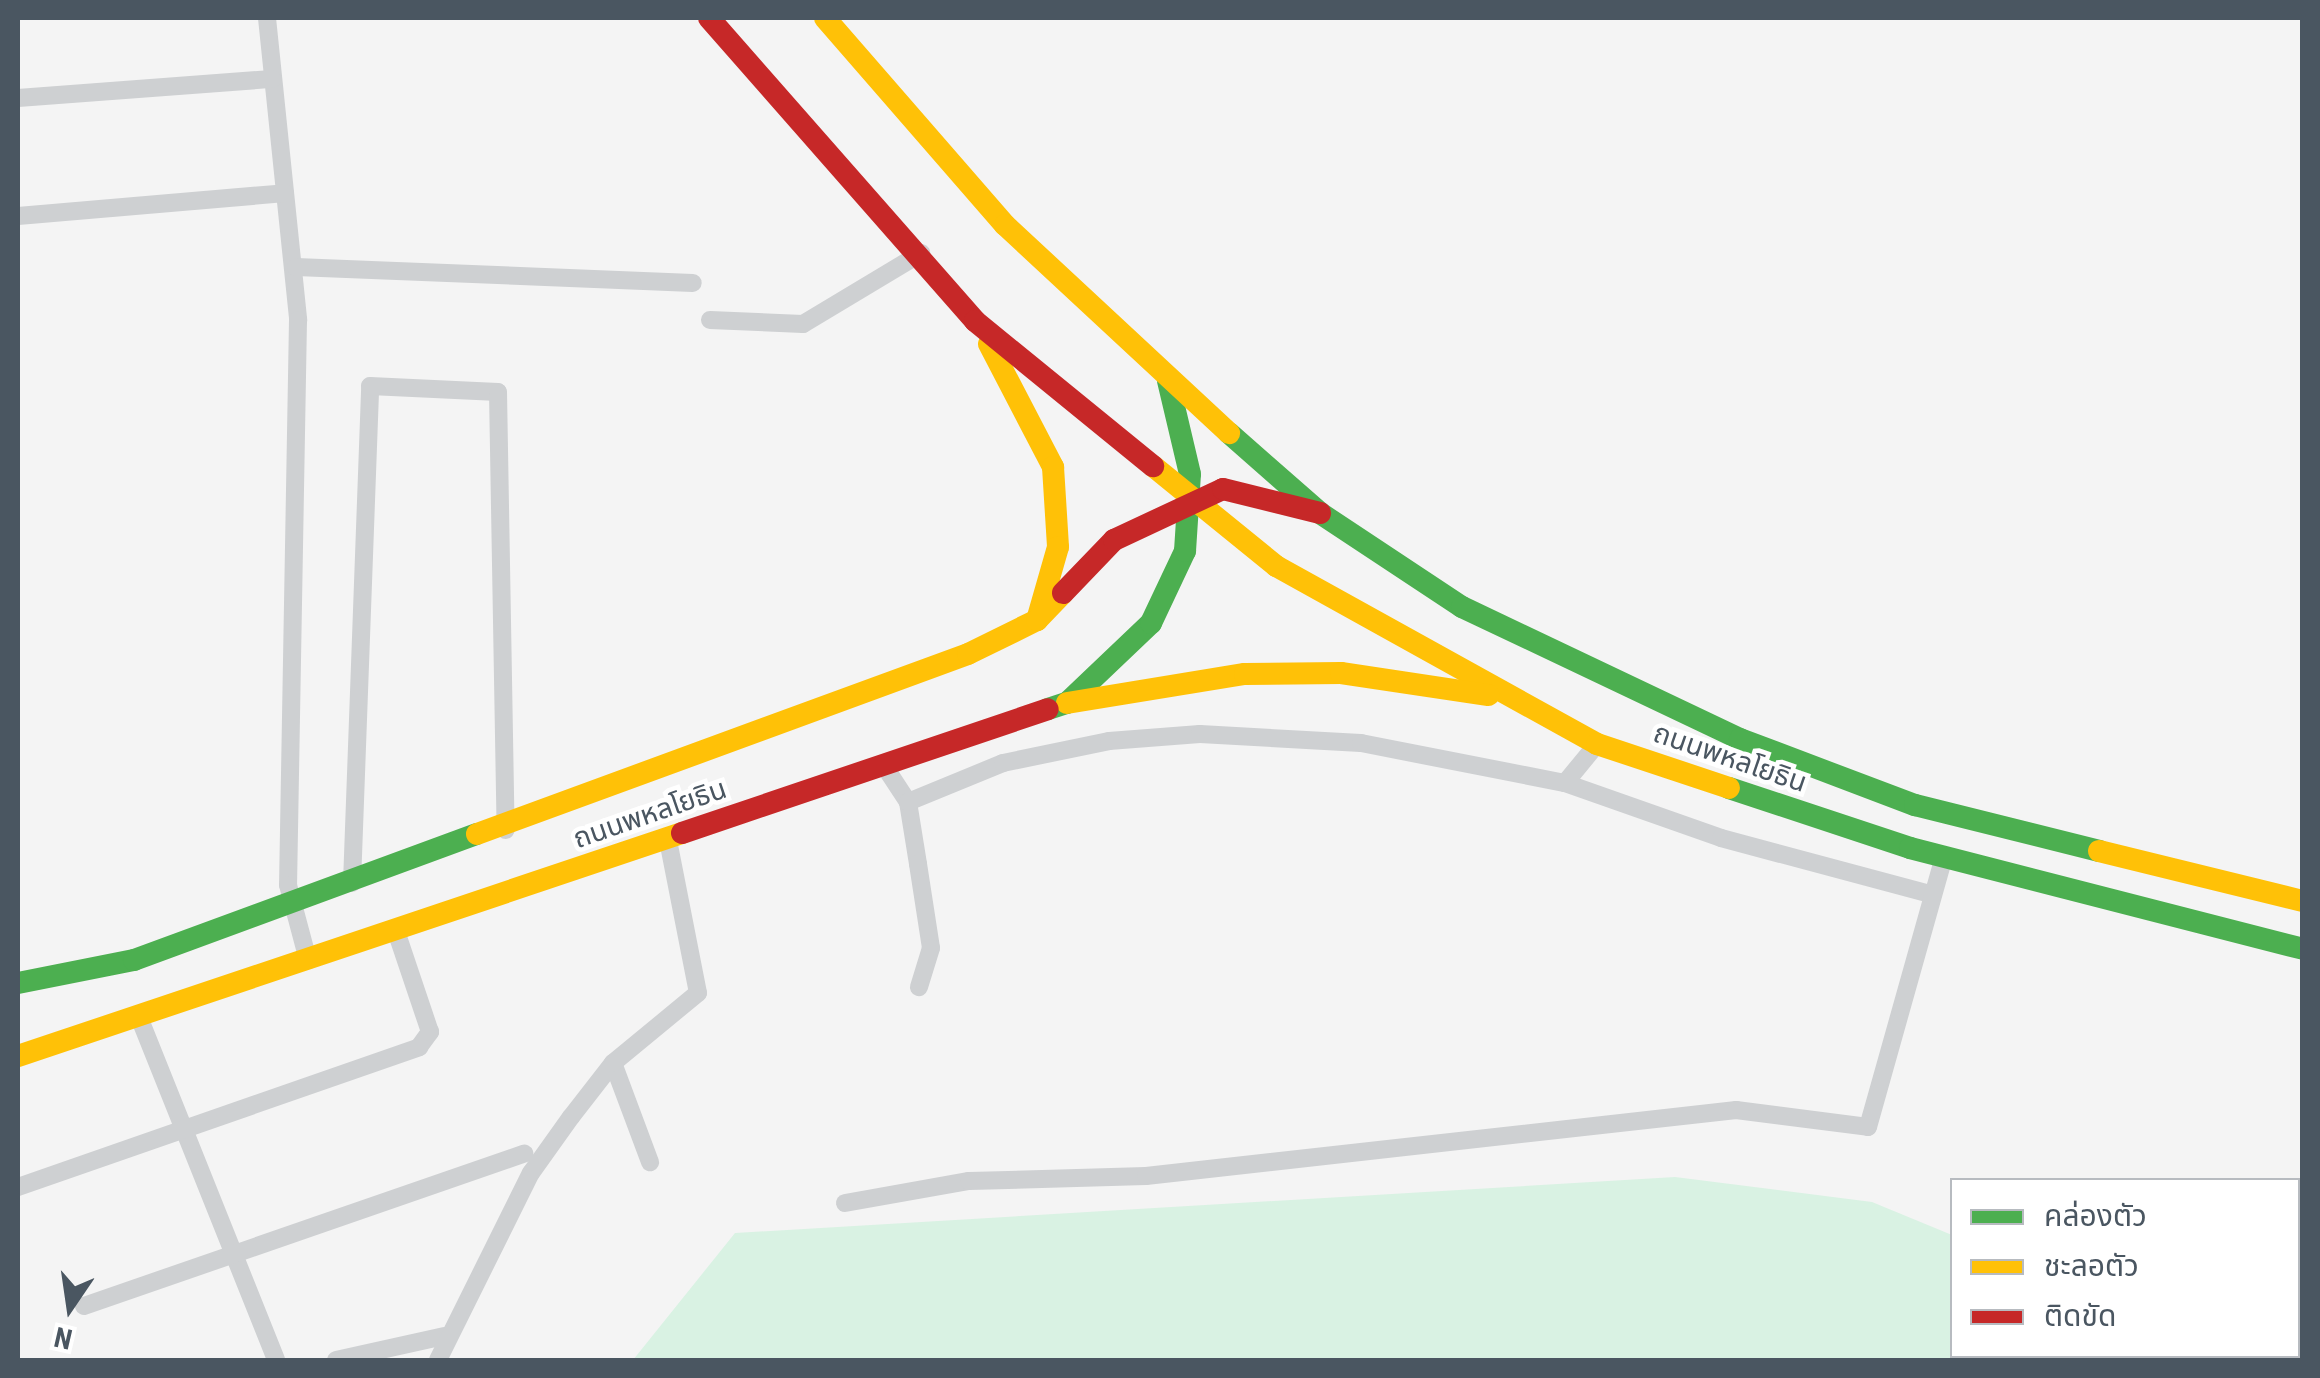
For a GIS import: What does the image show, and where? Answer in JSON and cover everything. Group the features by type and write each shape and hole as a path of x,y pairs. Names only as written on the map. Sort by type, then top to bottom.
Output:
{"main road":[{"name":"ถนนพหลโยธิน","path":"709,18 921,253 975,321 1191,501 1276,566 1508,699 1598,744 1944,856 2302,949"},
{"name":"ถนนพหลโยธิน","path":"825,18 1005,225 1168,381 1320,512 1535,647 1740,739 1915,805 2302,901"},
{"path":"975,321 1053,466 1058,547 1037,620"},
{"name":"ถนนพหลโยธิน","path":"18,1056 1067,703 1151,622 1184,551 1191,501 1168,381"},
{"name":"ถนนพหลโยธิน","path":"18,983 134,960 506,830 1037,620 1114,540 1223,489 1320,512"},
{"path":"1067,703 1264,674 1340,673 1508,699"}],"street":[{"path":"267,18 296,267 302,421 289,905 308,960"},
{"path":"18,98 272,79"},
{"path":"18,216 285,192"},
{"path":"710,320 804,324 921,253"},
{"path":"296,267 693,283"},
{"path":"352,884 370,386 498,392 506,830"},
{"path":"908,802 1003,763 1200,734 1361,744 1565,783 1720,838 1930,894"},
{"path":"1565,783 1598,744"},
{"path":"885,767 908,802 931,948 919,987"},
{"path":"438,1360 444,1336 531,1173 613,1063 698,993 668,840"},
{"path":"845,1203 970,1181 1146,1176 1736,1110 1868,1127 1930,894 1944,856"},
{"path":"18,1187 428,1041 396,931"},
{"path":"139,1016 179,1130 236,1256 276,1360"},
{"path":"613,1063 650,1162"},
{"path":"84,1306 524,1154"},
{"path":"336,1360 444,1336"}],"green space":[{"path":"1675,1177 1872,1202 1950,1234 1950,1358 2095,1360 633,1360 735,1233"}],"traffic: fast":[{"path":"1048,709 1067,703 1151,623 1185,551 1190,474 1168,381"},
{"path":"1229,433 1320,513 1462,607 1740,739 1915,805 2099,851"},
{"path":"1729,788 1910,848 2302,949"},
{"path":"18,983 134,960 477,834"}],"traffic: slow":[{"path":"825,18 1005,225 1229,433"},
{"path":"989,344 1053,467 1058,547 1037,620"},
{"path":"1153,466 1276,566 1597,744 1729,788"},
{"path":"477,834 968,654 1037,620 1063,593"},
{"path":"1067,703 1245,674 1341,673 1488,695"},
{"path":"18,1056 682,833"},
{"path":"2099,851 2302,901"}],"traffic: jam":[{"path":"709,18 975,321 1153,466"},
{"path":"1063,593 1114,540 1223,489 1320,513"},
{"path":"682,833 1048,709"}]}
